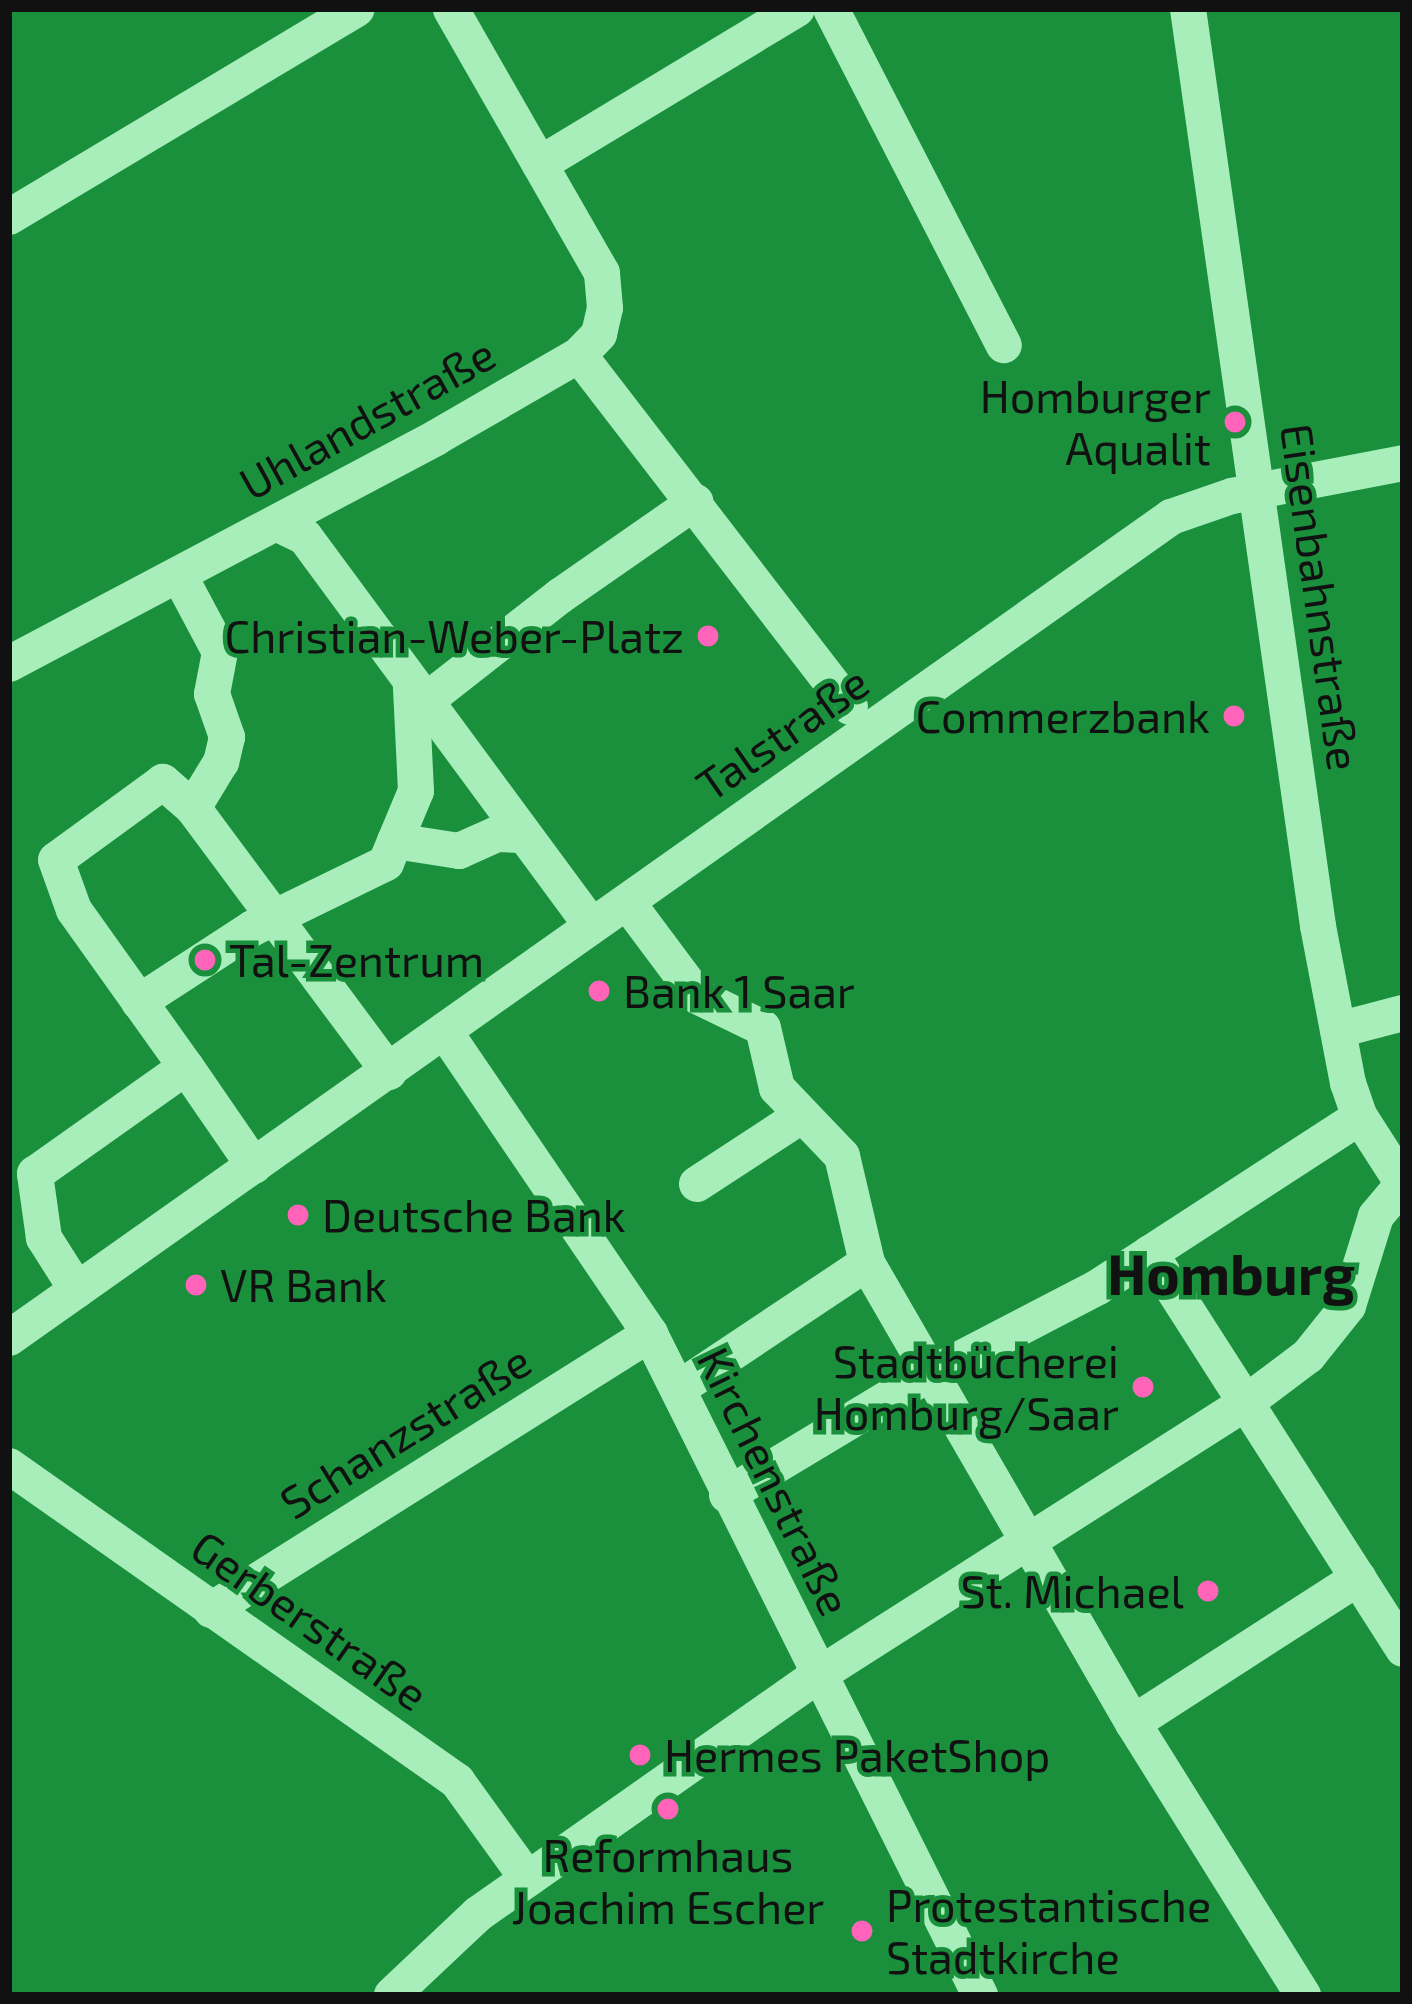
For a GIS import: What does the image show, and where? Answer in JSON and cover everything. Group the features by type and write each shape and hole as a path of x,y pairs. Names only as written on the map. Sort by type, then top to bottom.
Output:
{"street":[{"path":"9,217 357,9"},
{"path":"451,9 602,273 604,308 599,334 579,355 850,707"},
{"path":"540,164 797,9"},
{"path":"831,9 1004,345"},
{"name":"Eisenbahnstraße","path":"1189,9 1338,1030 1360,1117 1403,1184"},
{"name":"Uhlandstraße","path":"9,664 278,524 579,355"},
{"name":"Talstraße","path":"9,1338 1171,517 1258,490 1403,463"},
{"path":"417,695 694,502"},
{"path":"278,524 305,537 417,695 592,926"},
{"path":"179,575 220,652 212,694 227,737 221,762 193,808"},
{"path":"139,1002 273,918 386,863 416,791 417,695"},
{"path":"254,1166 74,910 56,860 164,782 193,808 389,1072"},
{"path":"395,841 459,851 497,834 524,835"},
{"path":"627,902 697,996 763,1028 777,1088 842,1156 867,1263 1133,1723 1303,1995"},
{"path":"1338,1030 1403,1013"},
{"name":"Kirchenstraße","path":"445,1032 650,1334 980,1995"},
{"path":"77,1290 44,1238 35,1174 186,1067"},
{"path":"697,1184 801,1116"},
{"path":"727,1495 931,1375 1098,1287 1360,1117"},
{"path":"392,1995 478,1914 527,1878 817,1676 1244,1404 1308,1356 1337,1325 1356,1286 1376,1216 1403,1184"},
{"path":"1150,1253 1403,1649"},
{"path":"678,1389 867,1263"},
{"name":"Schanzstraße","path":"211,1610 650,1334"},
{"name":"Gerberstraße","path":"10,1466 457,1781 527,1878"},
{"path":"1133,1723 1358,1578"}],"place":[{"name":"Homburger Aqualit","path":"1235,422"},
{"name":"Christian-Weber-Platz","path":"708,636"},
{"name":"Commerzbank","path":"1234,716"},
{"name":"Tal-Zentrum","path":"205,960"},
{"name":"Bank 1 Saar","path":"599,991"},
{"name":"Deutsche Bank","path":"298,1215"},
{"name":"VR Bank","path":"196,1285"},
{"name":"Stadtbücherei Homburg/Saar","path":"1143,1387"},
{"name":"St. Michael","path":"1208,1591"},
{"name":"Hermes PaketShop","path":"640,1755"},
{"name":"Reformhaus Joachim Escher","path":"668,1809"},
{"name":"Protestantische Stadtkirche","path":"862,1931"}],"district":[{"name":"Homburg","path":"1231,1273"}]}
